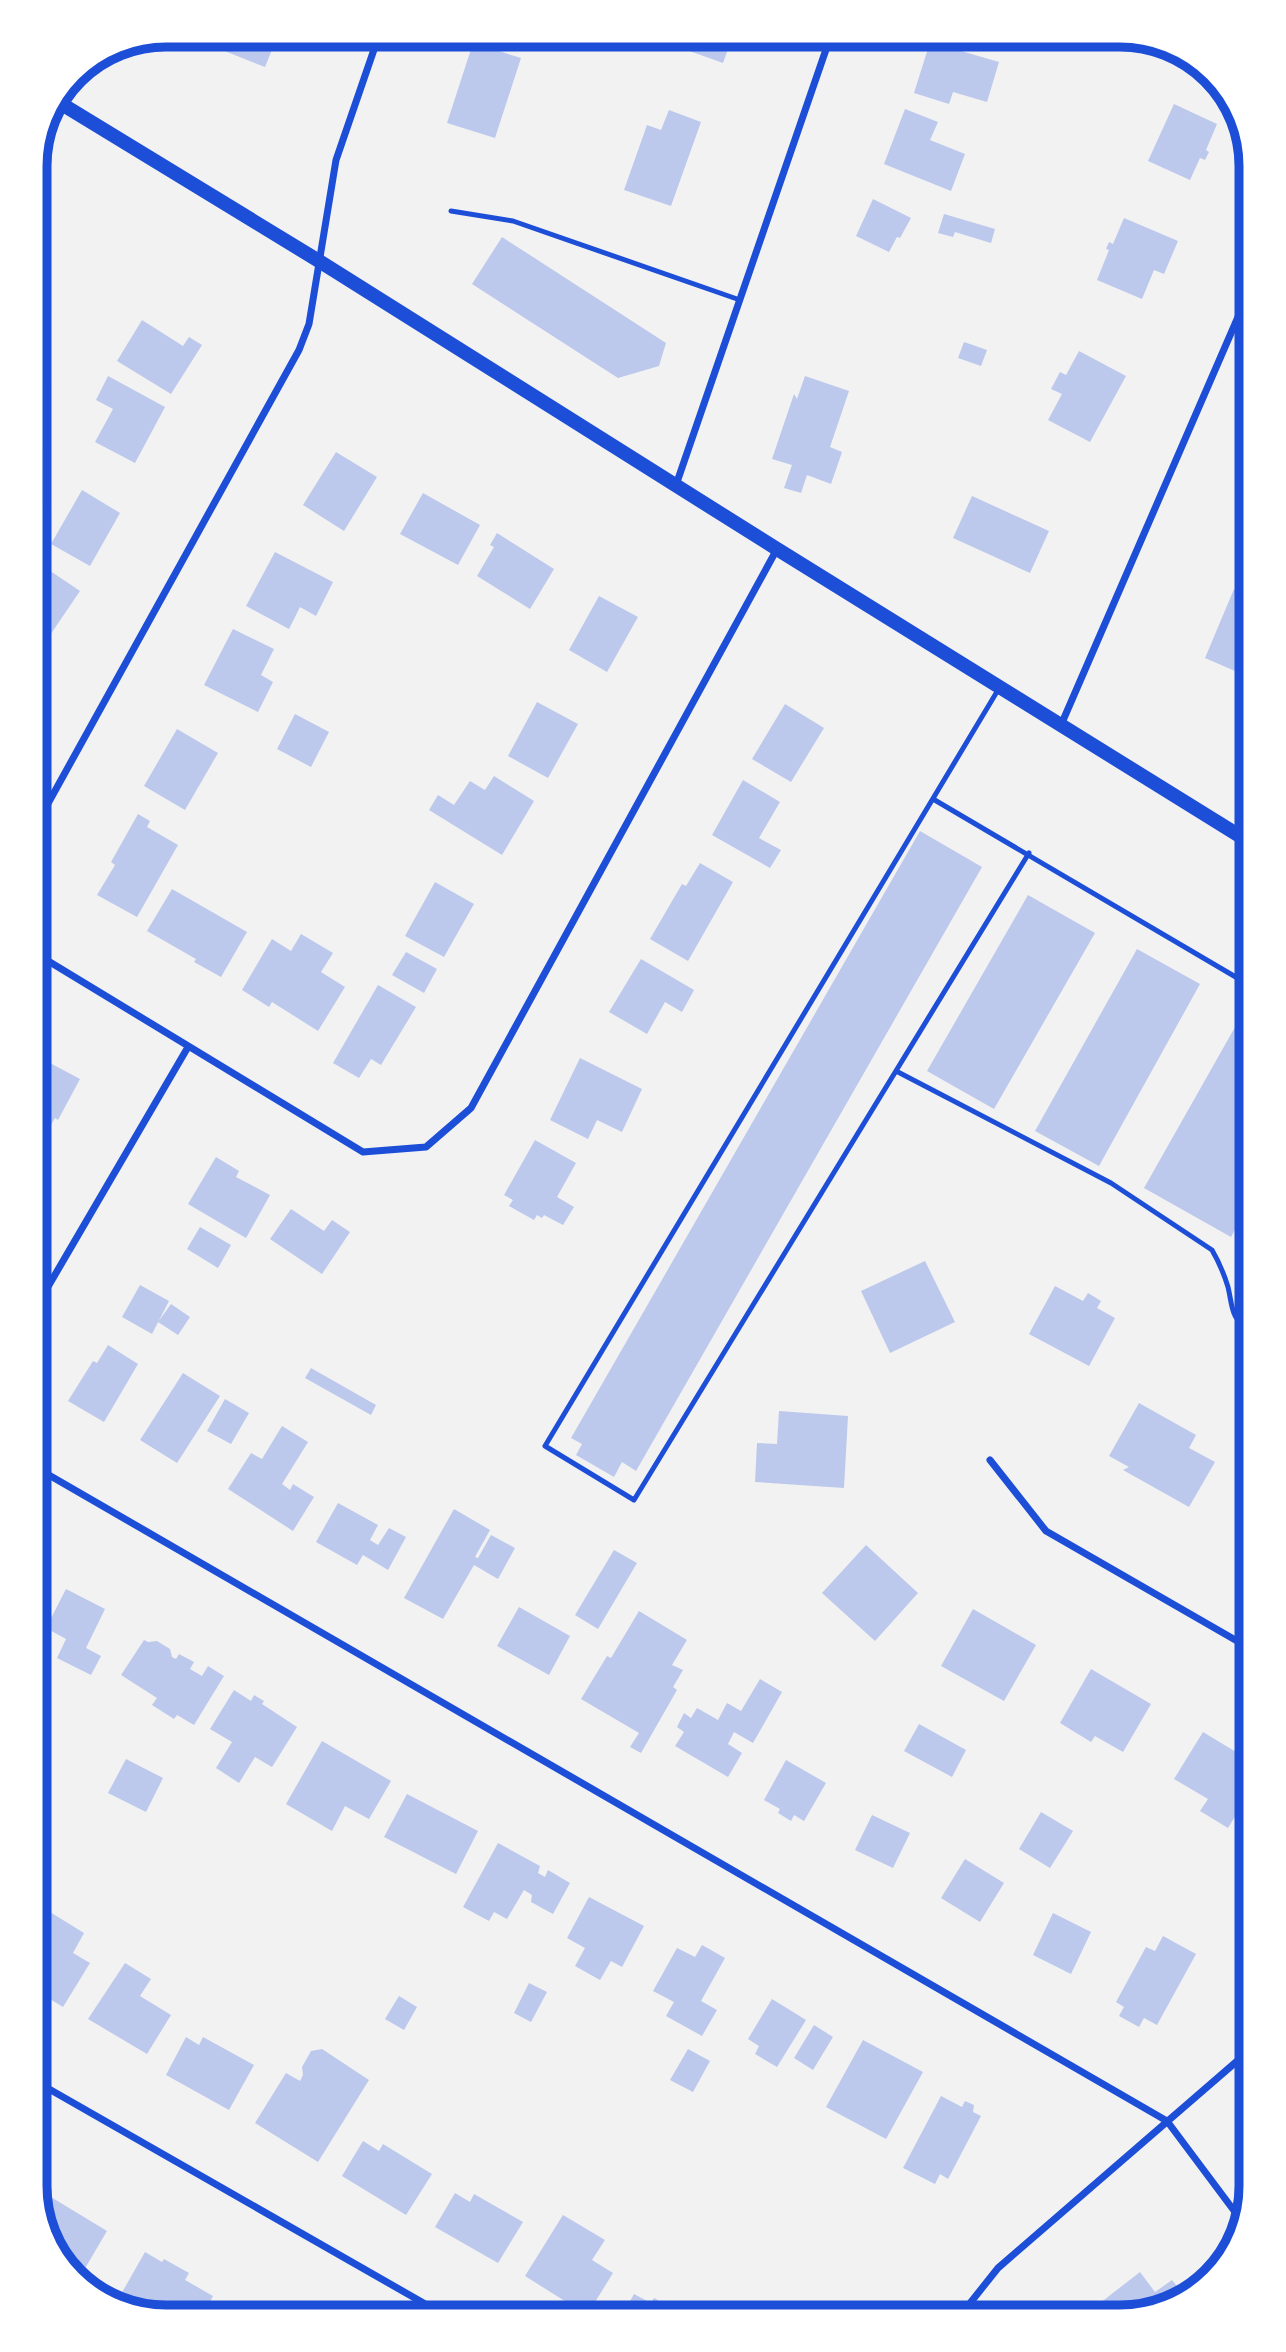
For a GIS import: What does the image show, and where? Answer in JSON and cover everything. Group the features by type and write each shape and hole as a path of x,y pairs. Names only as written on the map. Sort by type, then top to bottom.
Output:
{"main road":[{"path":"64,106 319,261 1239,836"}],"street":[{"path":"48,804 299,350 309,324 336,160 375,47"},
{"path":"676,485 827,48"},
{"path":"1061,725 1239,315"},
{"path":"48,961 363,1152 426,1147 471,1108 777,549"},
{"path":"47,1289 188,1047"},
{"path":"990,1460 1046,1531 1239,1642"},
{"path":"47,1474 1167,2121 1236,2213"},
{"path":"969,2305 998,2268 1239,2059"},
{"path":"47,2088 426,2304"}],"lane":[{"path":"451,211 513,221 740,300"},
{"path":"1000,687 545,1446 634,1500 1029,853"},
{"path":"933,799 1239,979"},
{"path":"896,1071 1111,1184 1212,1250 1224,1277 1233,1314 1239,1322"}],"building":[{"path":"217,47 273,47 265,67"},
{"path":"472,47 487,47 521,58 495,138 447,123"},
{"path":"681,48 729,48 723,63"},
{"path":"928,48 950,48 999,62 987,102 953,92 949,104 914,93"},
{"path":"1174,104 1217,124 1206,150 1209,152 1205,160 1200,158 1190,180 1148,161"},
{"path":"905,109 938,122 930,140 965,154 951,191 884,164"},
{"path":"669,110 701,122 671,206 624,190 647,125 661,130"},
{"path":"873,199 911,218 889,252 856,236"},
{"path":"944,214 995,229 991,243 955,232 953,237 938,233"},
{"path":"1124,218 1178,241 1164,274 1154,270 1142,299 1097,280 1109,250 1106,249 1109,242 1113,244"},
{"path":"502,237 666,343 659,366 618,378 472,284"},
{"path":"142,320 183,346 189,337 202,345 171,394 117,361"},
{"path":"964,342 987,350 981,366 958,358"},
{"path":"1079,351 1126,376 1090,442 1048,420 1062,394 1051,389 1060,372 1066,375"},
{"path":"108,376 165,407 135,463 95,442 113,409 96,400"},
{"path":"805,376 849,391 830,447 842,452 831,484 807,475 801,493 784,488 792,465 772,459 794,394 797,399"},
{"path":"336,452 377,477 344,531 303,505"},
{"path":"82,490 120,513 90,566 51,544"},
{"path":"423,493 480,525 458,565 400,534"},
{"path":"972,496 1049,531 1030,573 953,538"},
{"path":"497,533 554,569 530,609 477,576 494,547 490,545"},
{"path":"275,552 333,582 316,616 300,607 289,629 246,606"},
{"path":"48,569 80,591 48,638"},
{"path":"1234,589 1239,591 1239,673 1205,658"},
{"path":"599,596 638,617 607,672 569,650"},
{"path":"233,629 274,649 261,675 273,682 258,712 204,685"},
{"path":"537,702 578,724 548,778 508,756"},
{"path":"785,704 824,728 791,782 752,759"},
{"path":"295,714 329,732 311,767 277,749"},
{"path":"177,729 218,753 185,810 144,786"},
{"path":"494,776 534,801 502,855 429,810 438,795 454,805 470,781 485,790"},
{"path":"743,780 780,802 759,838 781,850 770,868 712,835"},
{"path":"138,814 150,821 147,827 178,845 137,917 97,895 115,865 111,862"},
{"path":"920,831 982,867 636,1471 622,1462 614,1477 576,1455 582,1444 571,1438"},
{"path":"700,863 733,882 688,961 650,939 682,884 686,886"},
{"path":"435,882 474,904 444,957 405,936"},
{"path":"172,889 247,932 221,977 147,931"},
{"path":"1028,895 1095,933 994,1109 927,1071"},
{"path":"301,934 333,953 321,972 345,987 318,1031 272,1002 269,1007 242,990 272,939 291,951"},
{"path":"1137,949 1200,984 1099,1166 1035,1131"},
{"path":"406,952 437,969 424,993 392,975"},
{"path":"641,959 694,990 682,1012 665,1002 647,1034 609,1012"},
{"path":"378,985 416,1007 381,1065 371,1059 359,1078 333,1063"},
{"path":"1239,1020 1239,1223 1231,1237 1144,1188"},
{"path":"580,1058 642,1089 622,1132 597,1120 588,1139 550,1120"},
{"path":"48,1062 80,1079 58,1120 55,1118 48,1131"},
{"path":"535,1140 576,1163 557,1197 574,1207 563,1225 544,1215 542,1218 537,1215 534,1220 509,1206 513,1200 504,1195"},
{"path":"216,1157 239,1171 236,1177 270,1195 246,1238 188,1204"},
{"path":"291,1209 324,1231 332,1220 350,1232 322,1274 270,1239"},
{"path":"200,1227 231,1245 218,1268 187,1249"},
{"path":"925,1261 955,1322 890,1353 861,1291"},
{"path":"140,1285 169,1301 152,1334 122,1317"},
{"path":"1055,1286 1083,1301 1088,1293 1101,1301 1097,1308 1115,1318 1089,1366 1029,1334"},
{"path":"171,1304 190,1317 178,1335 158,1322"},
{"path":"108,1345 138,1364 104,1422 68,1401 93,1361 97,1363"},
{"path":"311,1368 376,1405 371,1415 305,1378"},
{"path":"183,1373 220,1396 177,1463 140,1440"},
{"path":"225,1399 249,1413 231,1444 207,1431"},
{"path":"1139,1403 1196,1435 1189,1448 1215,1462 1189,1507 1123,1470 1129,1467 1109,1456"},
{"path":"779,1411 848,1416 844,1488 755,1482 757,1443 777,1444"},
{"path":"282,1426 308,1442 282,1484 290,1490 293,1484 314,1497 293,1531 228,1489 251,1453 262,1459"},
{"path":"338,1503 378,1525 370,1540 378,1545 389,1528 406,1537 388,1570 363,1555 357,1565 316,1542"},
{"path":"454,1509 490,1530 475,1557 478,1558 491,1535 515,1548 498,1579 474,1565 443,1619 404,1598"},
{"path":"866,1545 918,1593 875,1641 822,1593"},
{"path":"614,1550 637,1563 598,1629 575,1615"},
{"path":"66,1589 105,1609 86,1648 101,1656 91,1675 57,1658 66,1639 47,1629"},
{"path":"519,1607 570,1636 549,1675 497,1646"},
{"path":"973,1609 1036,1645 1004,1701 941,1666"},
{"path":"639,1611 687,1640 672,1665 683,1670 673,1687 677,1690 641,1753 630,1747 639,1733 581,1699 607,1656 611,1658"},
{"path":"144,1640 157,1641 170,1649 172,1657 176,1659 179,1654 194,1662 190,1669 202,1676 208,1666 224,1676 194,1725 177,1715 174,1719 152,1705 157,1698 121,1675"},
{"path":"1091,1669 1151,1704 1123,1752 1095,1736 1091,1742 1060,1723"},
{"path":"760,1679 782,1692 753,1743 734,1732 728,1744 742,1753 728,1777 675,1746 684,1732 677,1727 684,1713 691,1718 697,1708 718,1720 727,1703 741,1711"},
{"path":"234,1690 251,1701 254,1695 264,1701 262,1704 297,1727 272,1767 255,1757 239,1783 216,1768 232,1742 210,1729"},
{"path":"919,1724 966,1750 952,1777 904,1751"},
{"path":"1203,1732 1239,1754 1239,1810 1228,1828 1200,1811 1208,1799 1174,1779"},
{"path":"322,1741 391,1781 369,1819 345,1806 332,1831 286,1804"},
{"path":"126,1759 163,1778 146,1812 108,1793"},
{"path":"786,1760 826,1783 804,1821 794,1815 791,1821 778,1813 780,1809 764,1800"},
{"path":"407,1794 478,1831 456,1874 384,1837"},
{"path":"1041,1812 1073,1831 1050,1868 1019,1849"},
{"path":"872,1815 910,1833 893,1868 855,1850"},
{"path":"498,1843 540,1866 538,1873 545,1877 548,1870 570,1883 553,1914 531,1902 532,1895 524,1890 507,1919 494,1912 489,1921 463,1907"},
{"path":"965,1859 1004,1883 980,1922 941,1898"},
{"path":"589,1897 644,1926 622,1967 611,1961 600,1980 575,1966 585,1948 567,1938"},
{"path":"50,1912 84,1933 73,1953 90,1963 63,2007 47,1997 47,1917"},
{"path":"1053,1913 1091,1932 1071,1974 1033,1955"},
{"path":"1163,1936 1196,1954 1157,2025 1144,2018 1139,2027 1119,2016 1124,2007 1116,2002 1146,1947 1155,1951"},
{"path":"702,1945 725,1958 701,2001 717,2010 702,2036 666,2016 674,2002 653,1991 677,1948 695,1957"},
{"path":"125,1963 151,1979 140,1996 171,2015 147,2054 88,2019"},
{"path":"529,1983 547,1992 531,2022 514,2013"},
{"path":"399,1996 417,2007 404,2030 385,2019"},
{"path":"772,1999 806,2020 777,2067 755,2054 759,2046 748,2039"},
{"path":"814,2025 833,2037 813,2070 794,2058"},
{"path":"186,2037 199,2045 203,2037 254,2065 229,2110 166,2075"},
{"path":"863,2040 923,2072 886,2139 826,2107"},
{"path":"322,2049 369,2080 318,2162 255,2123 286,2073 300,2081 303,2075 302,2067 311,2051"},
{"path":"688,2049 710,2061 693,2092 670,2080"},
{"path":"941,2096 962,2107 965,2101 974,2105 973,2112 981,2116 948,2179 940,2174 935,2184 903,2168"},
{"path":"363,2141 379,2151 383,2144 432,2174 406,2215 342,2176"},
{"path":"455,2193 470,2202 474,2194 523,2222 498,2263 435,2227"},
{"path":"48,2195 107,2231 84,2270 72,2258 56,2231"},
{"path":"563,2215 605,2240 592,2260 613,2273 594,2304 570,2304 525,2276"},
{"path":"145,2252 189,2273 185,2280 213,2296 209,2304 159,2304 121,2295"},
{"path":"1140,2272 1155,2292 1172,2280 1179,2289 1143,2302 1097,2305"},
{"path":"634,2294 651,2303 654,2298 665,2305 628,2304"}]}
